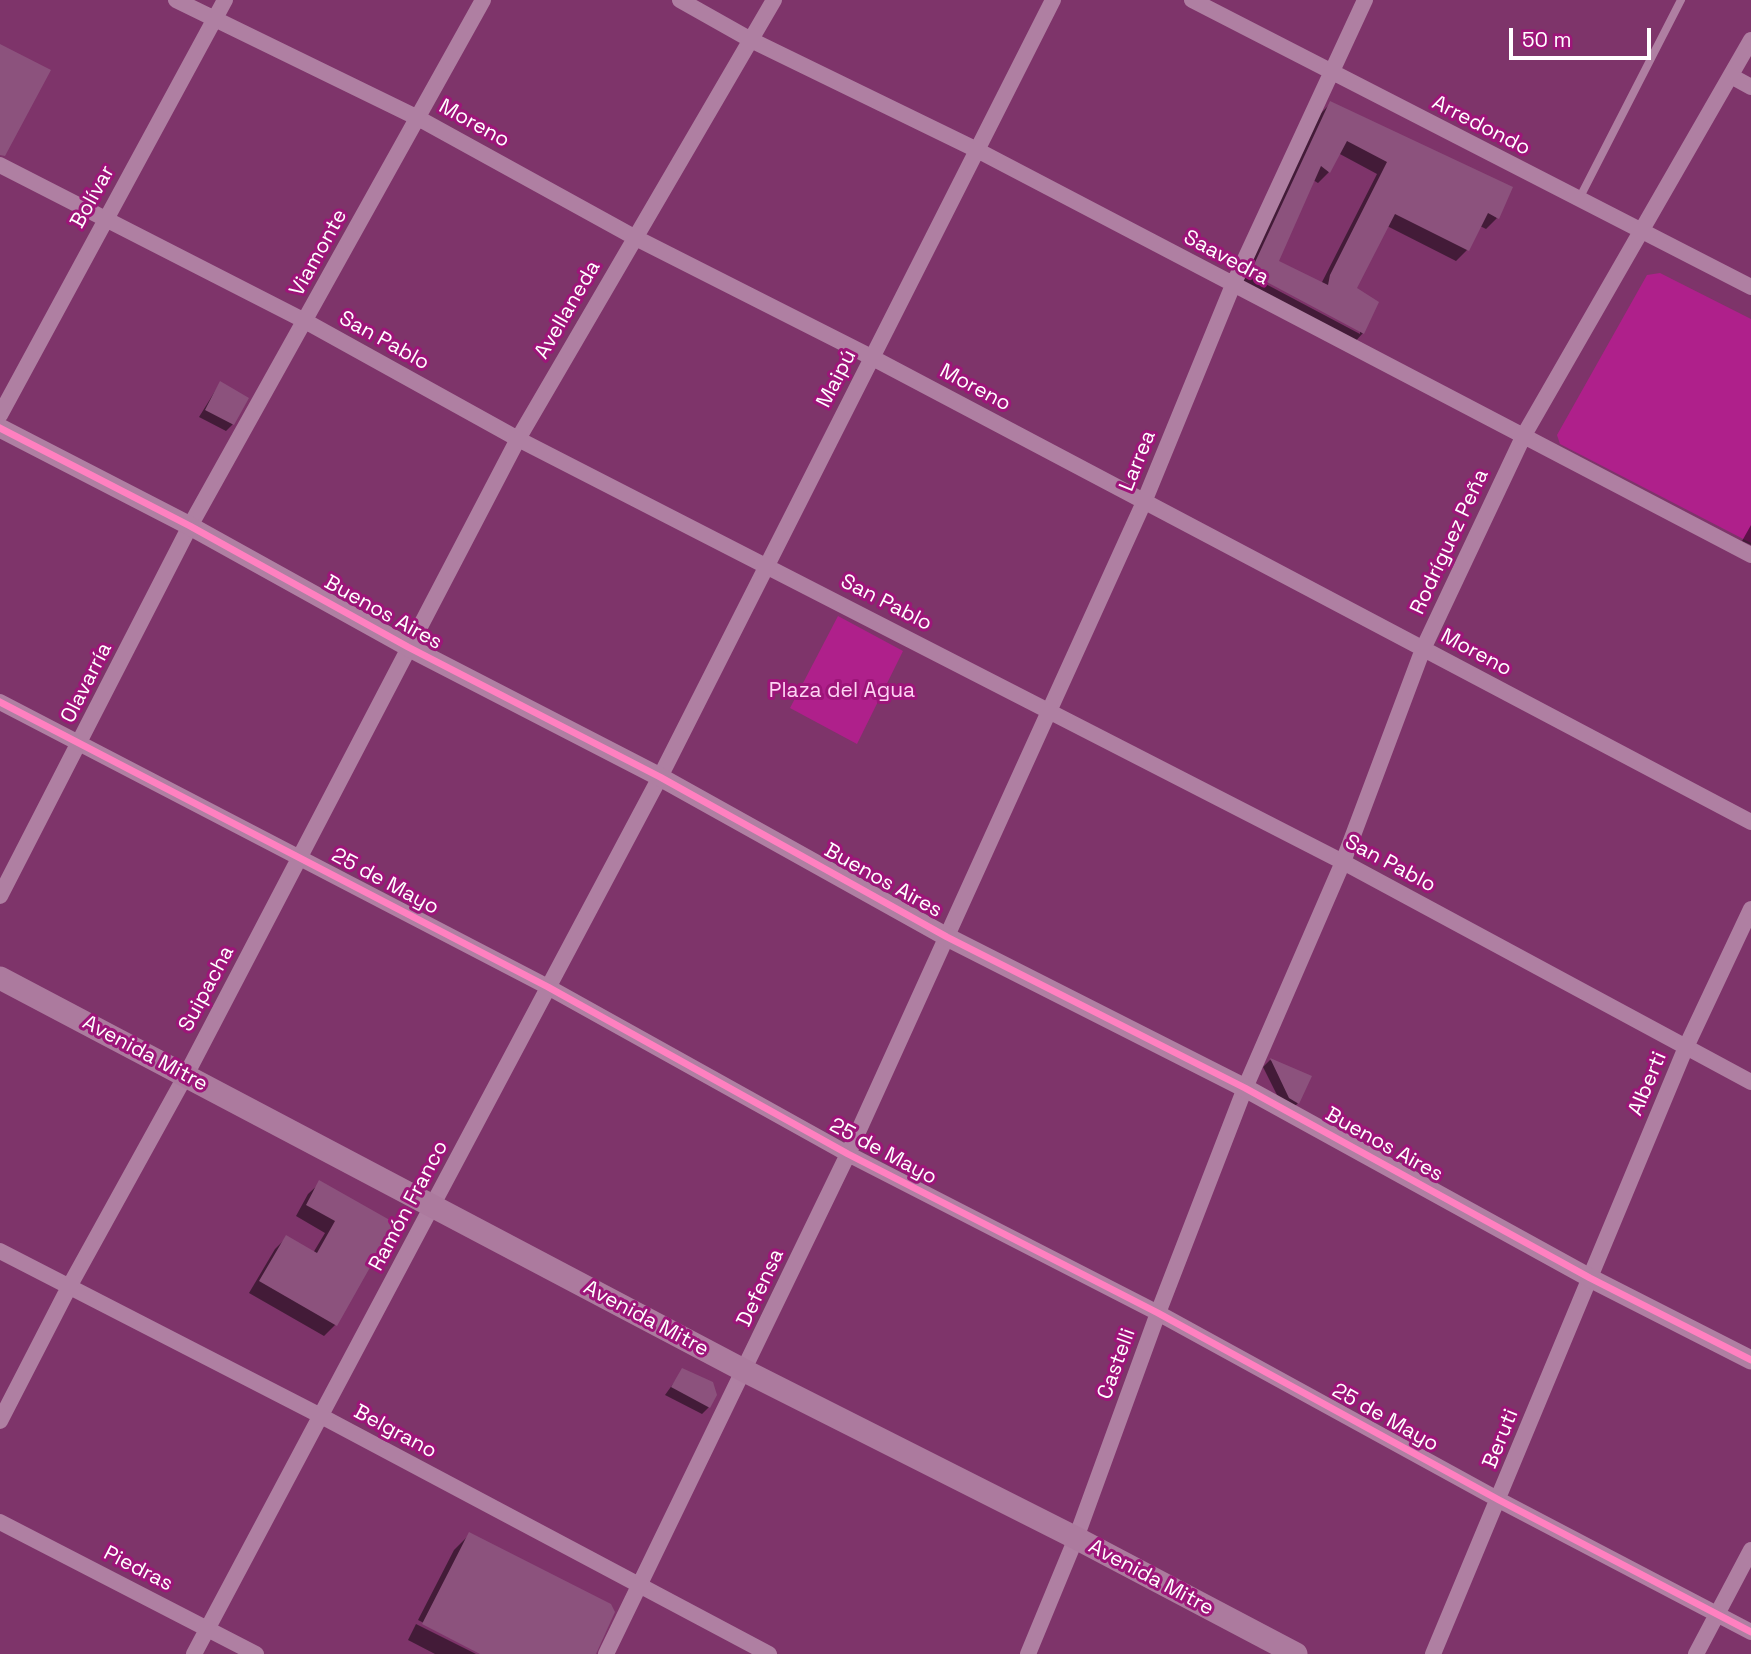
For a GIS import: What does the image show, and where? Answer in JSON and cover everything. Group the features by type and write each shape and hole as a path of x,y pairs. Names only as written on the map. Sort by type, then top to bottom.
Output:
{"main road":[{"name":"Avenida Mitre","path":"0,978 433,1204 745,1371 1076,1538 1296,1654"}],"street":[{"name":"Moreno","path":"176,0 418,118 634,237 872,357 1751,822"},
{"name":"Bolívar","path":"0,415 225,0"},
{"name":"Viamonte","path":"190,526 483,0"},
{"name":"Saavedra","path":"680,0 751,40 976,150 1751,555"},
{"name":"Avellaneda","path":"408,647 518,439 774,0"},
{"name":"Maipú","path":"660,777 1053,0"},
{"name":"Arredondo","path":"1192,0 1751,287"},
{"name":"Larrea","path":"947,937 1144,502 1233,285 1365,0"},
{"name":"Rodríguez Peña","path":"1245,1088 1343,862 1423,649 1524,435 1751,40"},
{"path":"1731,76 1751,86"},
{"name":"San Pablo","path":"0,165 305,321 518,439 1343,862 1751,1082"},
{"name":"Buenos Aires","path":"0,428 190,526 408,647 660,777 947,937 1245,1088 1590,1278 1751,1360"},
{"name":"Olavarría","path":"0,896 190,526"},
{"name":"Suipacha","path":"0,1421 69,1287 186,1075 408,647"},
{"name":"25 de Mayo","path":"0,702 548,987 848,1154 1158,1313 1499,1500 1751,1632"},
{"name":"Ramón Franco","path":"194,1654 660,777"},
{"name":"Alberti","path":"1590,1278 1686,1047 1751,909"},
{"name":"Defensa","path":"606,1654 638,1584 745,1371 947,937"},
{"name":"Castelli","path":"1028,1654 1076,1538 1158,1313 1245,1088"},
{"name":"Belgrano","path":"0,1251 321,1416 769,1654"},
{"name":"Beruti","path":"1433,1654 1590,1278"},
{"name":"Piedras","path":"0,1522 256,1654"},
{"path":"1696,1654 1751,1549"}],"lane":[{"path":"1579,199 1681,0"}],"green space":[{"path":"1660,273 1751,319 1751,543 1560,444 1557,435 1647,275"},
{"name":"Plaza del Agua","path":"838,616 903,651 857,744 790,708"}],"building":[{"path":"0,44 51,70 5,156 0,155"},
{"path":"1330,101 1513,187 1499,219 1488,213 1469,251 1395,214 1357,288 1379,302 1364,334 1250,273","holes":["1347,141 1387,162 1330,275 1328,285 1279,261 1321,166 1330,173"]},
{"path":"220,381 249,398 234,425 205,410"},
{"path":"1270,1058 1312,1076 1299,1104 1289,1098"},
{"path":"319,1180 395,1223 337,1326 259,1281 286,1235 317,1253 335,1221 306,1205"},
{"path":"682,1368 713,1382 717,1395 710,1408 671,1387"},
{"path":"469,1532 611,1604 615,1612 596,1654 480,1654 422,1624"}],"cycle path":[{"path":"0,428 190,526 408,647 660,777 947,937 1245,1088 1590,1278 1751,1360"},
{"path":"0,702 548,987 848,1154 1158,1313 1499,1500 1751,1632"}]}
